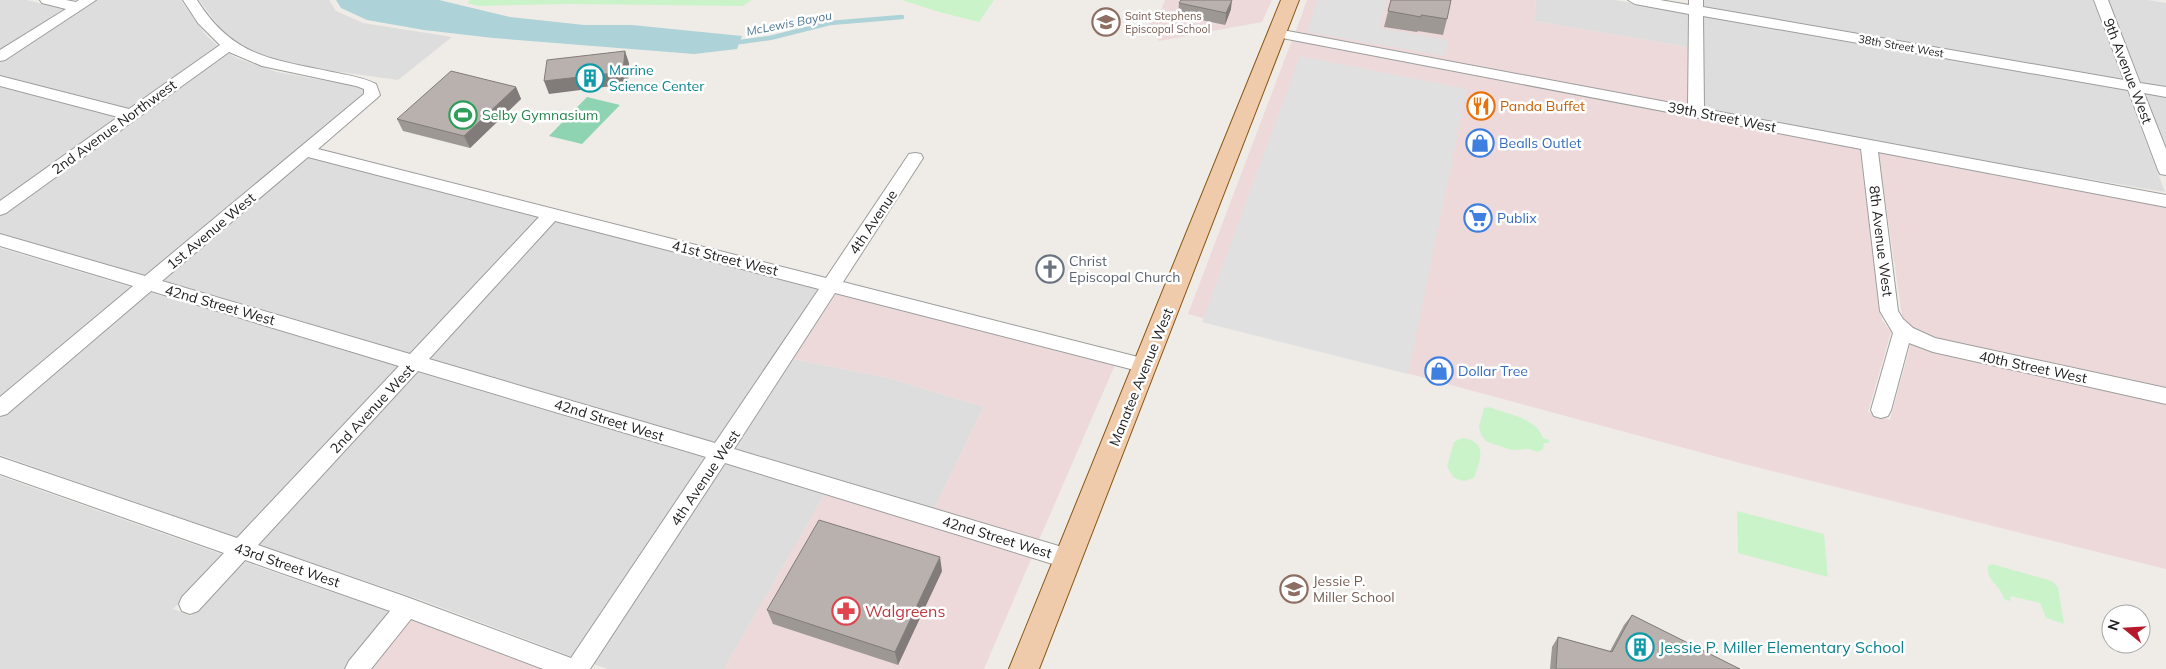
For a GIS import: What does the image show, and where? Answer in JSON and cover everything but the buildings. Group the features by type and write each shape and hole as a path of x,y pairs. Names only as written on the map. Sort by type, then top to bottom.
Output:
{"main road":[{"name":"Manatee Avenue West","path":"1024,669 1290,0"}],"street":[{"path":"47,0 84,4"},
{"path":"190,0 213,31 228,46 245,55 268,64 355,81 368,85 372,90"},
{"name":"38th Street West","path":"1635,0 1696,5 2166,92"},
{"name":"9th Avenue West","path":"2101,0 2166,170"},
{"path":"0,57 84,4"},
{"path":"1696,5 1696,112"},
{"name":"39th Street West","path":"1278,34 2166,201"},
{"name":"2nd Avenue Northwest","path":"0,209 228,46"},
{"path":"0,81 131,115"},
{"name":"1st Avenue West","path":"0,408 305,150 365,102 372,95 372,90"},
{"name":"8th Avenue West","path":"1868,145 1890,311 1893,322 1903,332"},
{"name":"41st Street West","path":"305,150 1146,366"},
{"name":"4th Avenue","path":"831,286 916,158"},
{"name":"2nd Avenue West","path":"190,604 552,214"},
{"name":"42nd Street West","path":"0,240 1069,559"},
{"name":"4th Avenue West","path":"577,669 831,286"},
{"path":"1881,410 1903,332"},
{"name":"40th Street West","path":"1903,332 1916,339 1933,344 2166,396"},
{"name":"43rd Street West","path":"0,465 407,607 572,669"},
{"path":"357,669 407,607"}],"shaded area":[{"path":"0,0 27,0 67,10 0,52"},
{"path":"97,0 181,0 205,34 219,47 130,109 0,75 0,63"},
{"path":"199,0 329,0 336,11 363,23 452,37 398,80 319,69 286,64 251,52 238,45 220,28"},
{"path":"1165,0 1272,0 1262,22 1159,41 1148,24 1157,20"},
{"path":"1307,0 1536,0 1534,21 1688,47 1687,106 1295,33"},
{"path":"1317,0 1387,0 1380,28 1448,40 1445,56 1307,32"},
{"path":"1536,0 1615,0 1688,13 1688,47 1534,21"},
{"path":"1703,0 2093,0 2123,81 1703,8"},
{"path":"2108,0 2148,0 2166,3 2166,88 2141,84"},
{"path":"1704,15 2126,89 2165,192 1913,149 1704,109"},
{"path":"1292,40 1860,148 1879,309 1882,320 1891,332 1868,412 1890,420 1911,343 2166,402 2166,569 1740,463 1188,314"},
{"path":"227,53 277,72 350,85 363,90 364,95 147,276 0,233 0,216"},
{"path":"1300,56 1467,89 1408,374 1202,322"},
{"path":"0,86 118,117 0,203"},
{"path":"2144,92 2166,96 2166,147"},
{"path":"1878,151 2166,206 2166,390 1932,338 1919,334 1903,322"},
{"path":"307,157 540,217 413,354 162,280"},
{"path":"555,221 819,289 716,444 429,359"},
{"path":"0,248 134,288 0,399"},
{"path":"149,292 401,367 239,538 0,455 0,418"},
{"path":"836,294 1115,365 1039,540 934,509 984,407 889,378 793,359"},
{"path":"793,359 889,378 984,407 934,509 735,449"},
{"path":"417,372 706,458 573,657 424,601 258,544"},
{"path":"725,464 825,494 724,669 608,669 593,664"},
{"path":"0,476 224,555 173,609 191,616 242,561 390,612 344,669 0,669"},
{"path":"825,494 1032,557 984,669 724,669"},
{"path":"409,619 541,669 370,669"}],"green space":[{"path":"470,0 752,0 743,6 568,4 478,6 467,3"},
{"path":"902,0 994,0 979,22"},
{"path":"587,97 620,105 582,144 549,136"},
{"path":"1489,407 1528,421 1540,431 1543,438 1549,440 1549,443 1544,443 1543,449 1538,452 1529,449 1512,450 1487,442 1481,435 1479,427 1484,408"},
{"path":"1462,438 1476,443 1480,452 1479,464 1474,478 1464,481 1454,478 1447,467 1454,442"},
{"path":"1737,511 1824,534 1828,577 1738,553"},
{"path":"1992,564 2052,581 2058,587 2064,624 2046,618 2040,603 2010,596 2011,601 2004,599 2000,590 1989,576 1988,566"}],"water":[{"path":"336,0 439,0 510,17 584,25 632,25 742,36 737,49 694,54 493,38 424,30 367,20 341,8"}],"waterway":[{"name":"McLewis Bayou","path":"740,42 770,38 830,23 902,17"}],"place":[{"name":"Saint Stephens Episcopal School","path":"1106,22"},
{"name":"Marine Science Center","path":"590,78"},
{"name":"Panda Buffet","path":"1481,106"},
{"name":"Selby Gymnasium","path":"463,115"},
{"name":"Bealls Outlet","path":"1480,143"},
{"name":"Publix","path":"1478,218"},
{"name":"Christ Episcopal Church","path":"1050,269"},
{"name":"Dollar Tree","path":"1439,371"},
{"name":"Jessie P. Miller School","path":"1294,589"},
{"name":"Walgreens","path":"846,611"},
{"name":"Jessie P. Miller Elementary School","path":"1640,647"}]}
